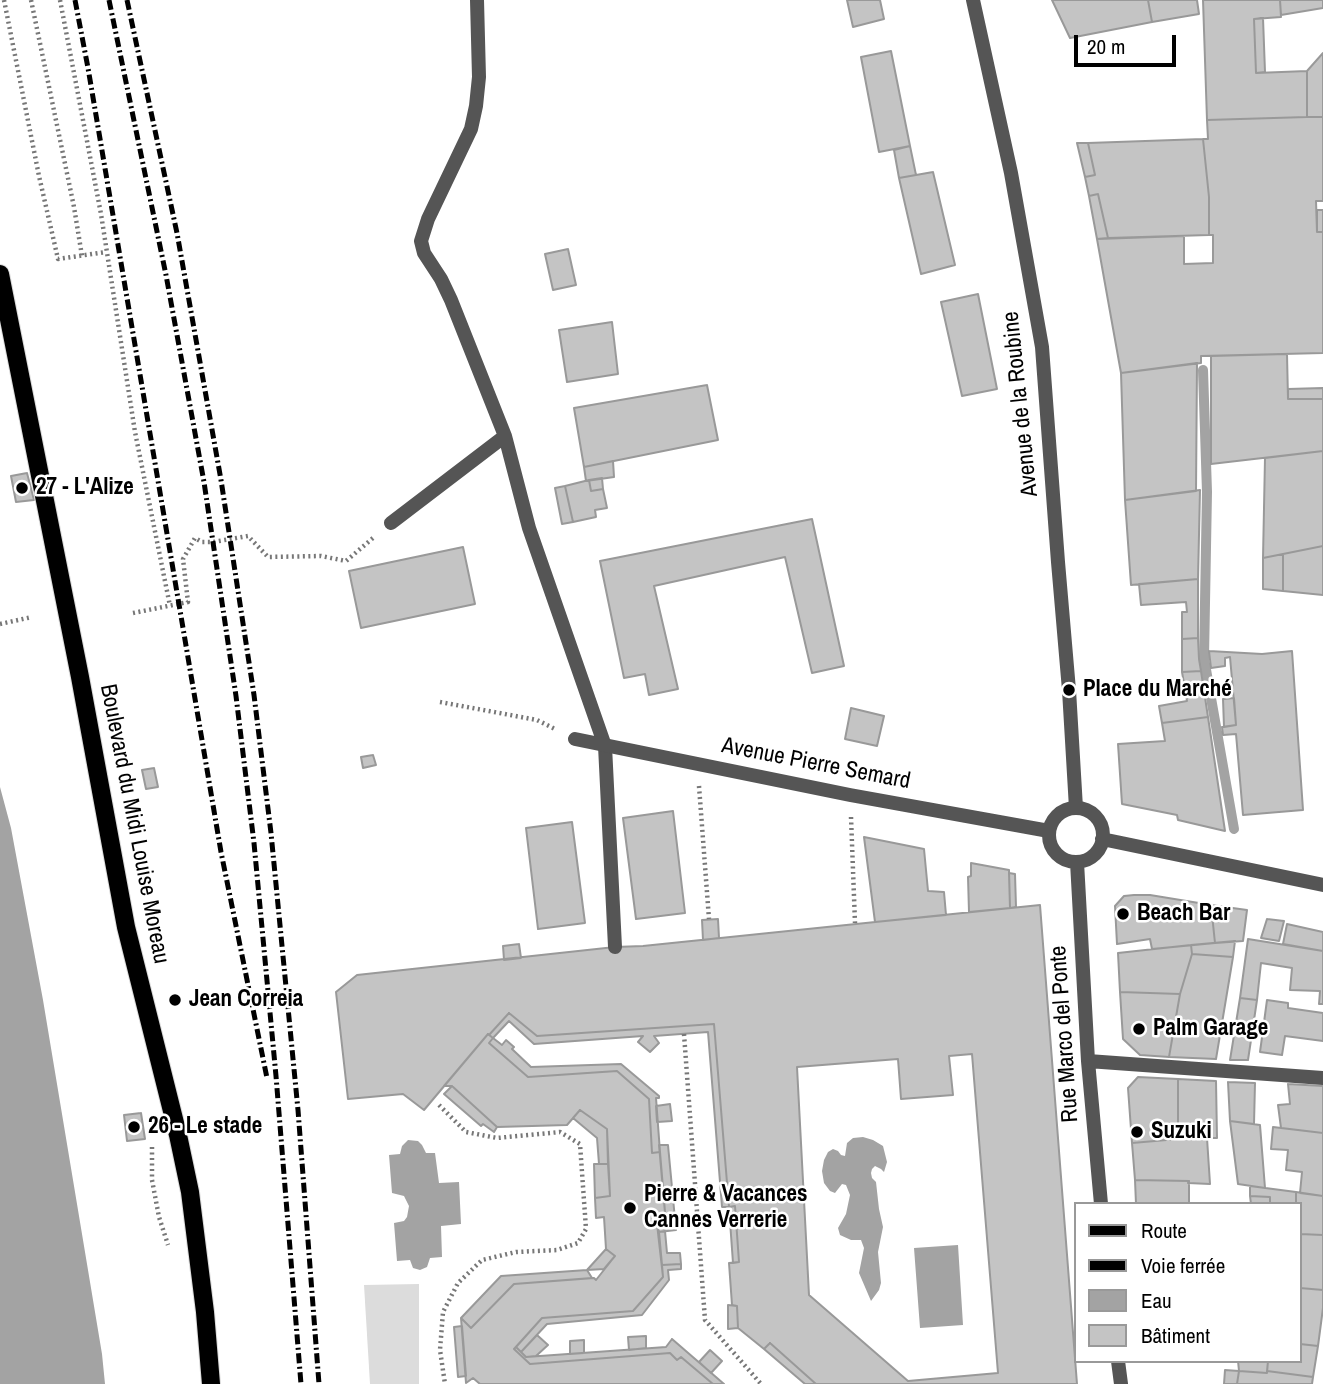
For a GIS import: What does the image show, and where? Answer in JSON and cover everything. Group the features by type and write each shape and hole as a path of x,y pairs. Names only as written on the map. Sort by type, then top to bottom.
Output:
{"main road":[{"name":"Boulevard du Midi Louise Moreau","path":"0,274 78,664 126,927 190,1192 211,1384"}],"street":[{"path":"477,0 479,77 471,129 428,219 421,241 424,253 451,300 505,436 529,528 605,746 615,947"},
{"name":"Avenue de la Roubine","path":"973,0 1011,173 1042,347 1076,808"},
{"path":"391,523 505,436"},
{"name":"Avenue Pierre Semard","path":"575,739 850,795 1049,831"},
{"path":"1076,808 1084,809 1097,819 1101,826 1102,839 1098,850 1092,856 1077,862 1068,861 1054,851 1050,844 1049,831 1060,813 1076,808"},
{"path":"1102,839 1323,885"},
{"name":"Rue Marco del Ponte","path":"1077,862 1088,1061 1101,1202"},
{"path":"1088,1061 1323,1078"},
{"path":"1118,1363 1121,1384"}],"path":[{"path":"4,0 58,259 106,251"},
{"path":"32,0 82,256"},
{"path":"60,0 106,251 135,432 170,606"},
{"path":"133,613 188,602 183,559 195,538 202,542 213,542 248,536 268,557 321,556 346,561 391,523"},
{"path":"0,624 32,617"},
{"path":"440,702 537,720 575,739"},
{"path":"697,764 709,919"},
{"path":"850,795 855,923"},
{"path":"684,1034 705,1320 761,1384"},
{"path":"439,1105 466,1132 496,1138 560,1132 580,1144 586,1229 578,1243 556,1250 516,1252 482,1260 458,1283 443,1312 440,1350 445,1384"}],"shaded area":[{"path":"419,1284 419,1384 370,1384 364,1285"}],"water":[{"path":"0,787 11,828 43,1000 105,1384 0,1384"},
{"path":"863,1137 883,1146 887,1162 884,1172 875,1166 871,1173 876,1182 883,1227 878,1252 881,1283 871,1301 859,1273 864,1248 861,1240 851,1240 840,1235 838,1228 846,1214 850,1195 846,1185 842,1184 835,1193 830,1191 824,1183 822,1171 828,1152 833,1149 845,1156 847,1143 853,1138"},
{"path":"408,1140 418,1141 426,1153 435,1153 439,1183 459,1182 461,1224 441,1226 442,1257 430,1258 427,1267 420,1270 413,1268 410,1260 397,1261 394,1223 404,1221 409,1206 404,1196 392,1193 389,1155 400,1154 402,1146"},
{"path":"958,1245 963,1325 920,1328 914,1248"}],"building":[{"path":"847,0 880,0 884,19 853,27"},
{"path":"1052,0 1148,0 1152,22 1070,38"},
{"path":"1148,0 1197,0 1199,14 1152,22"},
{"path":"1203,0 1280,0 1281,17 1254,19 1256,73 1307,71 1307,117 1207,120"},
{"path":"1280,0 1323,0 1323,8 1281,15"},
{"path":"1263,18 1265,72 1256,73 1254,19"},
{"path":"891,51 910,146 879,152 861,57"},
{"path":"1323,53 1323,117 1307,117 1307,71"},
{"path":"1323,117 1323,201 1316,201 1317,232 1323,232 1323,353 1201,356 1201,363 1121,373 1097,239 1184,236 1184,264 1213,263 1213,235 1209,235 1209,197 1203,139 1208,139 1207,120"},
{"path":"1203,139 1209,197 1209,235 1108,238 1098,194 1089,196 1085,177 1095,175 1088,143"},
{"path":"1077,143 1088,143 1095,175 1085,177"},
{"path":"910,146 916,175 899,178 894,150"},
{"path":"933,172 955,265 921,274 899,178"},
{"path":"1098,194 1108,238 1097,239 1089,196"},
{"path":"1317,210 1323,210 1323,232 1317,232"},
{"path":"568,249 576,285 553,290 545,254"},
{"path":"978,294 997,389 962,396 941,302"},
{"path":"612,322 618,374 567,382 559,330"},
{"path":"1287,354 1288,399 1323,399 1323,451 1211,464 1211,356"},
{"path":"1197,363 1196,491 1125,500 1121,373"},
{"path":"707,385 718,440 584,467 574,408"},
{"path":"1323,388 1323,399 1288,399 1288,389"},
{"path":"1323,451 1323,546 1263,558 1265,458"},
{"path":"613,461 614,477 586,481 584,467"},
{"name":"27 - L'Alize","path":"27,473 34,500 16,502 11,476"},
{"path":"602,478 603,489 591,491 589,480"},
{"path":"589,480 591,491 603,489 607,508 595,510 596,517 573,522 565,486"},
{"path":"565,486 573,522 562,524 555,488"},
{"path":"1200,490 1198,579 1131,585 1125,500"},
{"path":"812,519 844,666 812,673 785,557 654,586 678,689 649,695 645,674 624,678 600,561"},
{"path":"1323,546 1323,595 1283,591 1283,554"},
{"path":"463,547 475,604 361,628 349,571"},
{"path":"1283,554 1283,591 1263,589 1263,558"},
{"path":"1198,579 1198,638 1182,639 1182,612 1187,612 1186,602 1141,605 1139,584"},
{"path":"1198,638 1201,671 1182,672 1182,639"},
{"path":"1209,651 1262,654 1292,651 1303,810 1243,815 1236,734 1223,735 1222,727 1236,725 1230,657 1225,658 1225,666 1211,668"},
{"path":"1201,671 1208,717 1162,723 1159,706 1187,701 1182,672"},
{"path":"1234,698 1236,725 1224,727 1223,699"},
{"path":"851,708 884,716 877,746 845,739"},
{"path":"1208,717 1225,831 1178,820 1177,815 1122,804 1118,744 1165,741 1162,723"},
{"path":"373,755 376,765 363,768 361,757"},
{"path":"154,768 158,787 146,789 142,770"},
{"path":"673,811 685,913 636,919 623,818"},
{"path":"572,822 585,923 538,929 526,828"},
{"path":"864,837 924,849 928,891 944,892 946,915 875,922"},
{"path":"971,863 1009,870 1010,908 969,912 968,877 971,876"},
{"path":"1009,873 1015,874 1016,907 1010,908"},
{"path":"1124,896 1211,905 1215,943 1152,949 1150,939 1117,944 1115,906"},
{"path":"1040,905 1077,1384 816,1384 770,1343 764,1349 738,1328 737,1306 732,1305 729,1263 739,1262 735,1206 729,1207 714,1024 537,1036 509,1013 424,1110 403,1094 348,1099 336,992 357,975","holes":["972,1054 998,1373 908,1381 809,1295 797,1067 898,1059 901,1099 953,1095 949,1056"]},
{"path":"1211,905 1247,910 1243,941 1215,943"},
{"path":"718,919 719,938 703,940 702,920"},
{"path":"1267,919 1284,921 1279,941 1261,938"},
{"path":"1287,924 1323,932 1323,951 1283,944"},
{"path":"1248,939 1323,951 1323,1004 1319,1004 1320,991 1290,990 1292,968 1261,963 1257,1000 1240,998"},
{"path":"1235,941 1233,957 1192,954 1191,945"},
{"path":"519,944 521,958 504,960 503,946"},
{"path":"1191,945 1192,954 1180,994 1120,992 1118,953"},
{"path":"1192,954 1233,957 1216,1059 1169,1057 1180,994"},
{"path":"1120,992 1180,994 1169,1057 1140,1055 1123,1039"},
{"path":"1240,998 1257,1000 1248,1060 1230,1060"},
{"path":"1267,1000 1288,1003 1288,1008 1323,1013 1323,1041 1285,1036 1282,1055 1260,1052"},
{"path":"509,1013 537,1036 714,1024 729,1207 722,1207 708,1032 654,1036 659,1043 650,1052 638,1042 643,1036 534,1044 509,1021 493,1038 489,1035"},
{"name":"Pierre & Vacances Cannes Verrerie","path":"488,1034 493,1038 489,1043 528,1077 617,1071 649,1099 652,1153 660,1152 666,1224 657,1224 663,1277 633,1311 542,1318 514,1349 530,1364 670,1353 677,1360 681,1357 713,1384 480,1384 473,1378 466,1383 461,1318 471,1328 514,1284 596,1280 615,1256 606,1249 604,1217 596,1218 595,1198 610,1196 607,1129 580,1110 567,1125 497,1127 452,1086 444,1086"},
{"path":"493,1038 502,1045 506,1040 531,1067 621,1064 659,1096 656,1098 660,1152 652,1153 649,1099 617,1071 528,1077 489,1043"},
{"path":"1138,1077 1178,1079 1178,1139 1132,1143 1128,1088"},
{"path":"1178,1079 1216,1081 1217,1138 1207,1138 1210,1184 1135,1180 1132,1143 1178,1139"},
{"path":"1228,1082 1255,1083 1254,1124 1230,1121"},
{"path":"1288,1084 1323,1086 1323,1133 1281,1128 1278,1105 1290,1104"},
{"path":"452,1086 497,1127 494,1132 483,1124 481,1126 444,1094"},
{"path":"670,1104 672,1121 657,1122 656,1106"},
{"path":"580,1110 607,1129 608,1164 599,1164 597,1138 573,1118"},
{"name":"26 - Le stade","path":"141,1113 145,1139 127,1141 124,1115"},
{"path":"1230,1121 1260,1125 1265,1188 1238,1184"},
{"path":"1273,1127 1323,1133 1323,1196 1300,1193 1302,1172 1286,1170 1288,1150 1271,1149"},
{"path":"659,1145 668,1145 676,1230 659,1232 657,1224 666,1224"},
{"path":"594,1164 608,1164 610,1196 595,1198"},
{"path":"1135,1180 1189,1181 1189,1202 1136,1202"},
{"path":"1250,1186 1296,1192 1296,1202 1270,1202 1270,1197 1250,1196"},
{"path":"1296,1192 1323,1196 1323,1235 1302,1234 1302,1202 1296,1202"},
{"path":"1250,1196 1270,1197 1270,1202 1251,1202"},
{"path":"735,1206 739,1262 733,1263 729,1207"},
{"path":"665,1231 667,1253 680,1253 681,1264 662,1265 659,1232"},
{"path":"1302,1234 1323,1235 1323,1290 1302,1288"},
{"path":"606,1249 615,1256 604,1269 587,1270"},
{"path":"681,1264 681,1269 668,1270 669,1280 642,1315 547,1324 521,1352 516,1347 542,1318 633,1311 663,1277 662,1265"},
{"path":"587,1270 592,1278 514,1284 471,1328 461,1318 501,1276"},
{"path":"1302,1288 1323,1290 1318,1346 1302,1344"},
{"path":"728,1305 737,1306 738,1328 728,1329"},
{"path":"462,1326 466,1376 458,1377 454,1327"},
{"path":"537,1335 548,1345 536,1356 526,1357 521,1352"},
{"path":"646,1336 646,1348 629,1350 628,1337"},
{"path":"672,1339 724,1384 713,1384 681,1357 677,1360 670,1353 530,1364 514,1349 516,1347 526,1357 666,1347"},
{"path":"584,1340 584,1353 570,1354 570,1341"},
{"path":"770,1343 816,1384 805,1384 764,1349"},
{"path":"1302,1344 1318,1346 1313,1377 1267,1371 1268,1363 1302,1363"},
{"path":"710,1350 722,1361 711,1373 699,1362"},
{"path":"1238,1363 1268,1363 1267,1373 1239,1371"},
{"path":"1225,1370 1239,1371 1237,1384 1224,1384"},
{"path":"1239,1371 1267,1371 1313,1377 1312,1384 1237,1384"}],"waterway":[{"path":"1203,370 1207,492 1204,658 1234,829"}],"railway":[{"path":"75,0 221,852 267,1078"},
{"path":"109,0 166,275 204,482 236,696 254,843 301,1384"},
{"path":"127,0 177,233 221,480 254,695 271,833 298,1110 319,1384"}],"place":[{"name":"27 - L'Alize","path":"22,488"},
{"name":"Place du Marché","path":"1069,690"},
{"name":"Beach Bar","path":"1123,914"},
{"name":"Jean Correia","path":"175,1000"},
{"name":"Palm Garage","path":"1139,1029"},
{"name":"26 - Le stade","path":"134,1127"},
{"name":"Suzuki","path":"1137,1132"},
{"name":"Pierre & Vacances Cannes Verrerie","path":"630,1208"}]}
